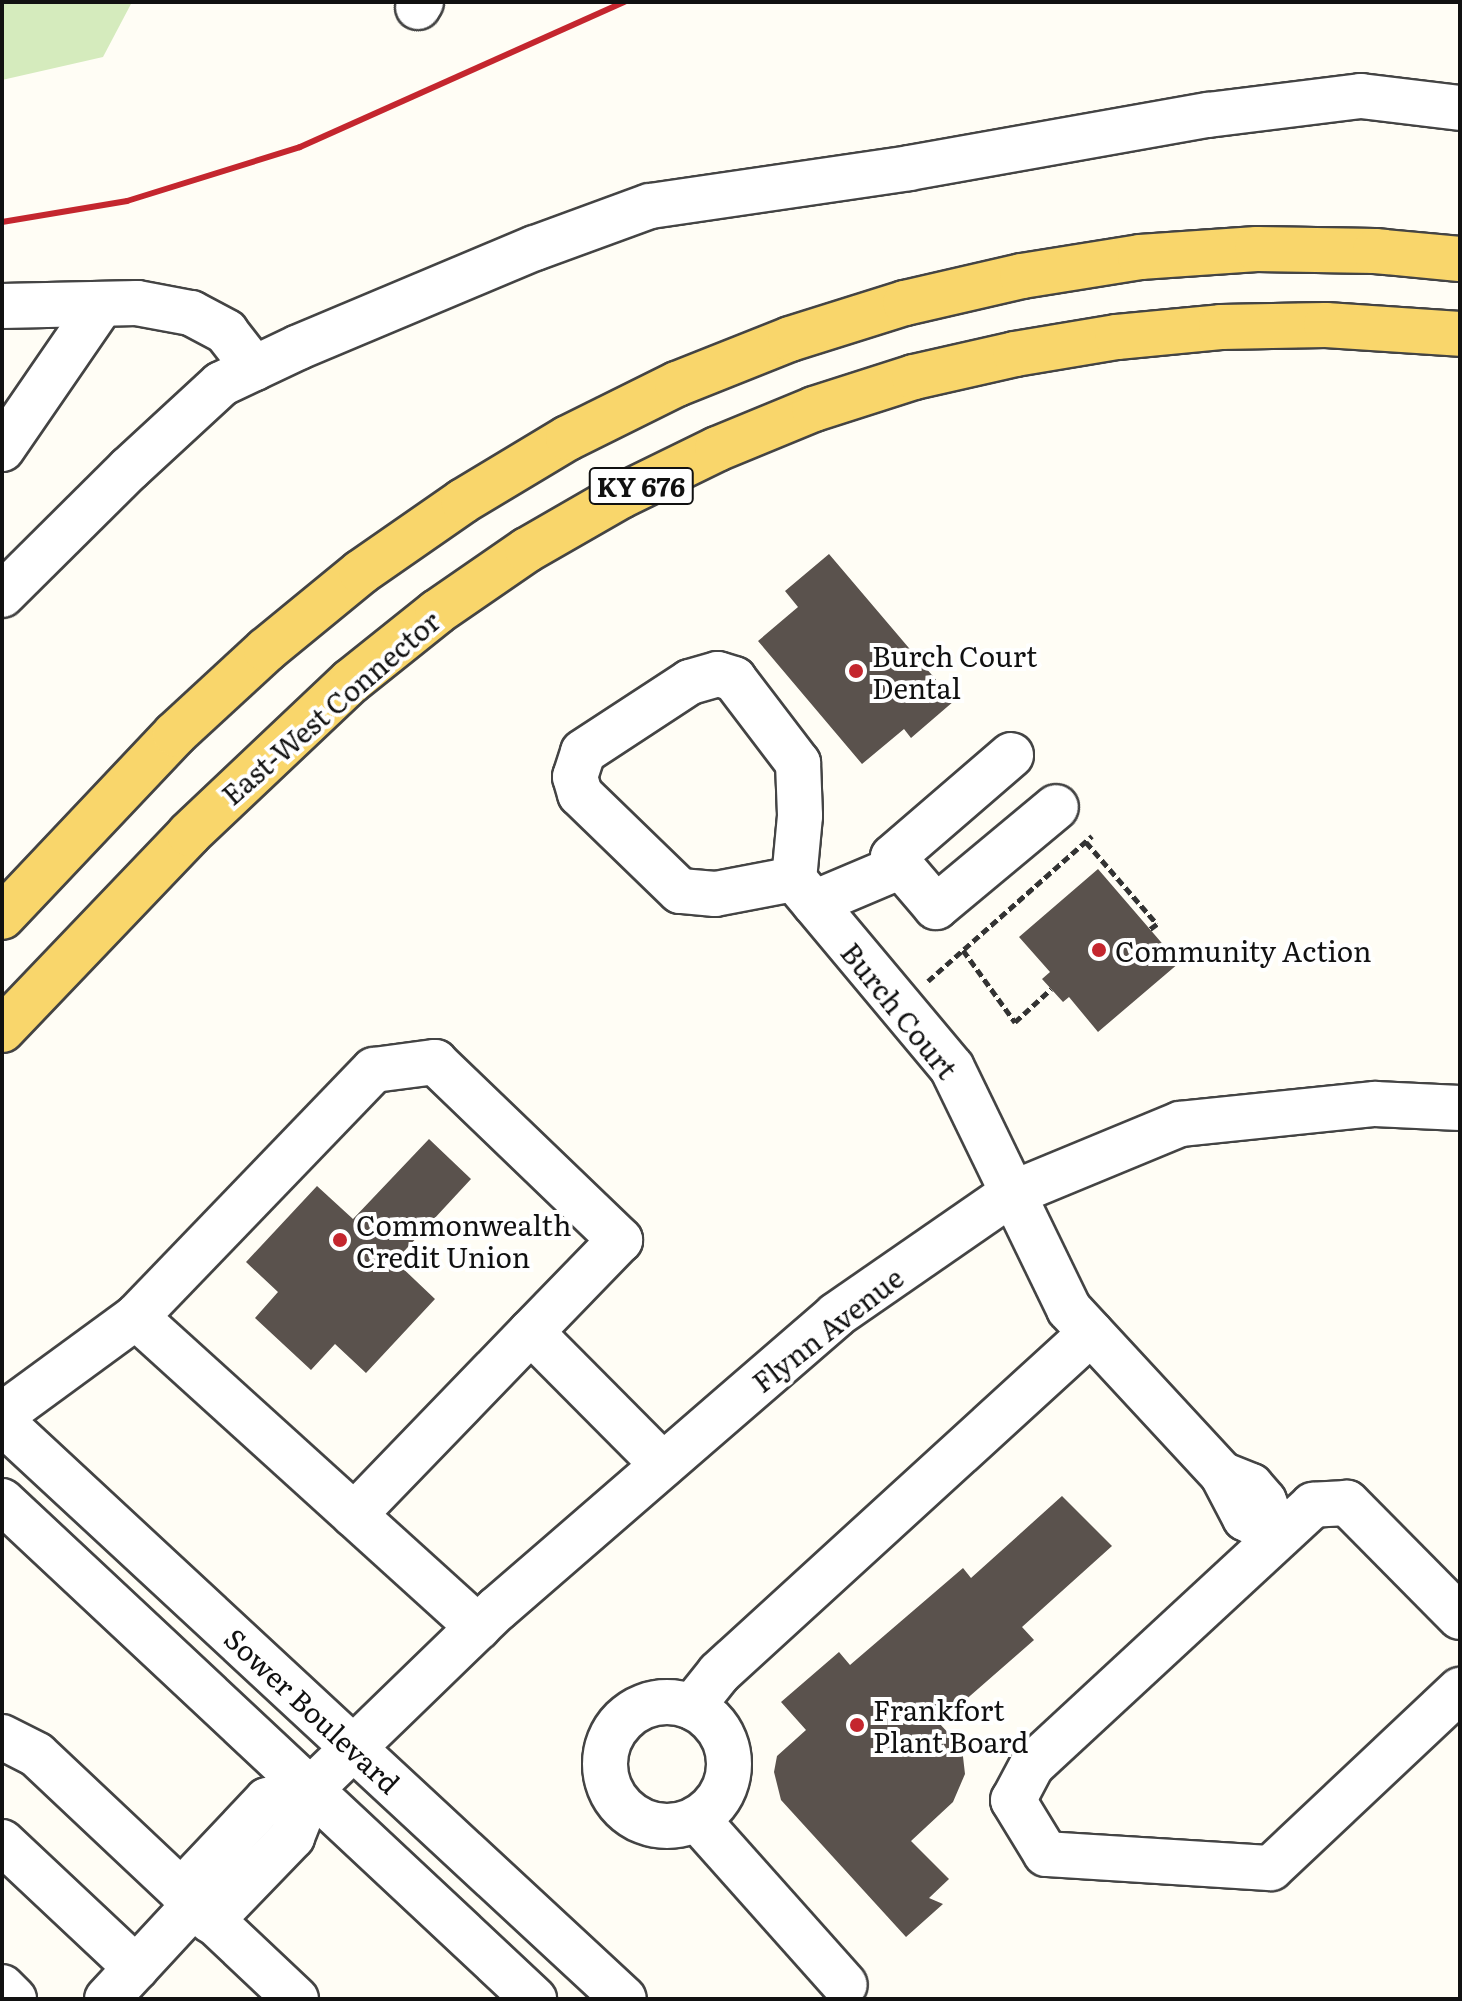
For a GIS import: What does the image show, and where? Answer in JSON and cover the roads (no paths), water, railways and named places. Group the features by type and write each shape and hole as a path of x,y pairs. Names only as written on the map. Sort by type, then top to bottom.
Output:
{"main road":[{"name":"KY 676","path":"2,917 175,734 266,650 361,572 463,501 546,451 677,384 790,339 891,307 1037,273 1140,257 1257,249 1375,251 1460,259"},
{"name":"East-West Connector","path":"2,1030 189,834 351,681 437,612 527,550 621,496 717,449 814,409 914,377 1015,354 1117,337 1221,327 1326,325 1460,334"}],"street":[{"path":"2,595 129,469 221,384 535,248 650,206 909,168 1208,115 1361,96 1460,108"},
{"path":"2,306 137,303 191,313 226,332 254,368"},
{"path":"2,449 101,305"},
{"path":"804,891 798,763 734,679 718,674 690,682 583,752 575,777 580,794 680,891 715,894 804,891 901,866"},
{"path":"1011,755 893,857 936,907 1056,807"},
{"name":"Burch Court","path":"804,891 952,1068 1069,1309 1222,1474 1245,1518 1277,1535"},
{"path":"2,1415 136,1317 374,1070 435,1062 620,1240 354,1515"},
{"name":"Flynn Avenue","path":"311,1789 478,1627 836,1315 1011,1194 1180,1124 1375,1104 1460,1108"},
{"path":"136,1317 478,1627"},
{"path":"531,1332 663,1465"},
{"path":"692,1707 719,1673 1091,1333"},
{"name":"Sower Boulevard","path":"2,1422 624,1999"},
{"path":"2,1501 534,1999"},
{"path":"1460,1617 1347,1503 1313,1505 1277,1535 1032,1765 1013,1800 1046,1854 1271,1868 1460,1690"},
{"path":"673,1702 692,1707 709,1718 721,1733 728,1752 729,1771 723,1791 712,1807 697,1819 678,1826 658,1826 639,1820 622,1807 610,1789 605,1769 607,1748 617,1728 632,1713 651,1704 673,1702"},
{"path":"2,1737 37,1755 296,1999"},
{"path":"2,1842 122,1983 196,1906 267,1800 311,1789"},
{"path":"697,1819 845,1985"},
{"path":"2,1987 14,1999"}],"railway":[{"path":"2,222 127,201 300,147 624,2"}],"place":[{"name":"Burch Court Dental","path":"856,671"},
{"name":"Community Action","path":"1099,950"},
{"name":"Commonwealth Credit Union","path":"340,1240"},
{"name":"Frankfort Plant Board","path":"857,1725"}]}
